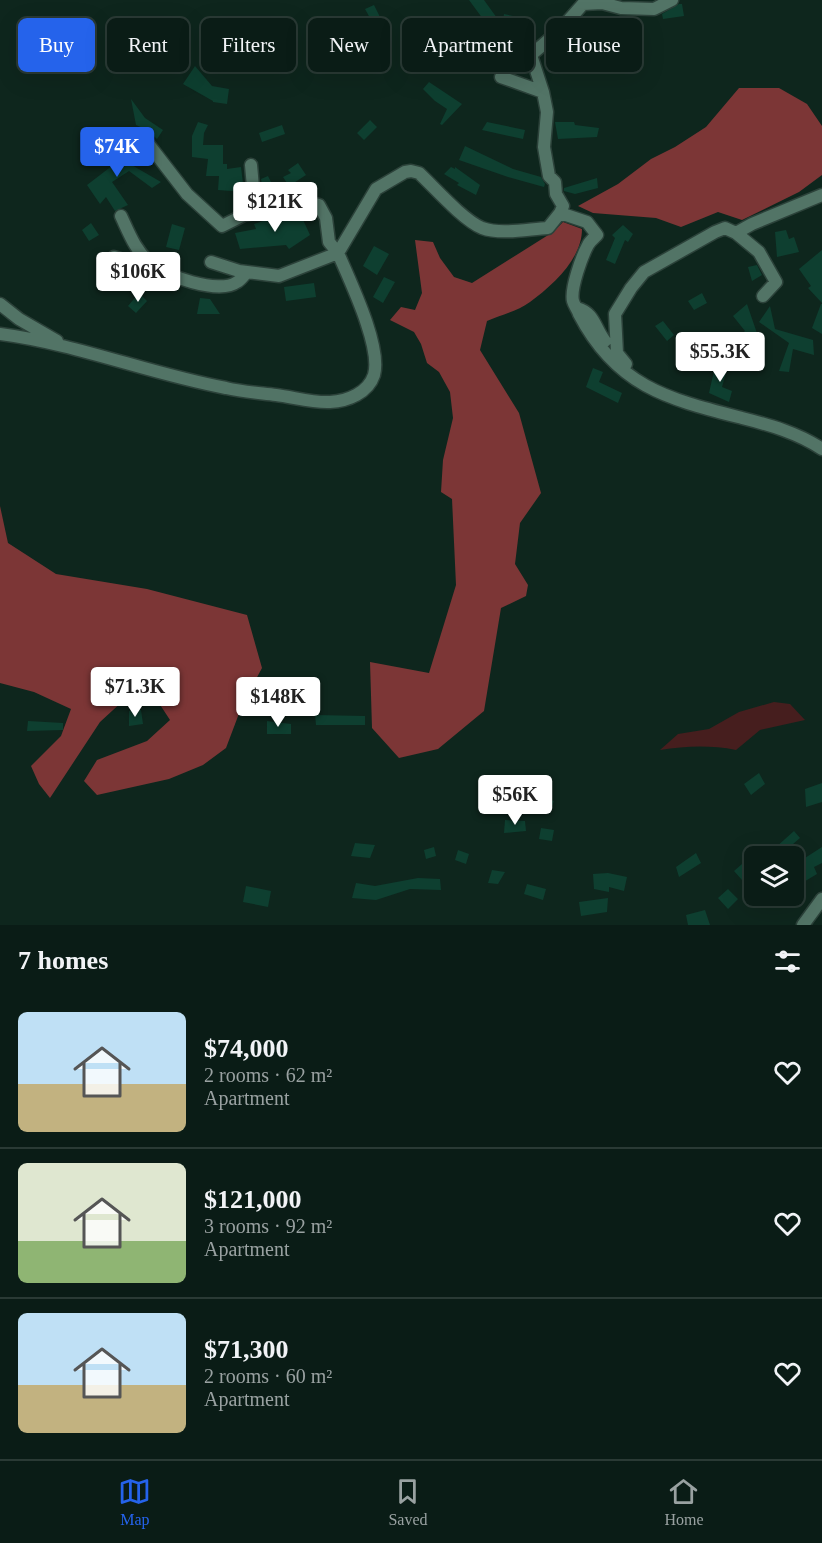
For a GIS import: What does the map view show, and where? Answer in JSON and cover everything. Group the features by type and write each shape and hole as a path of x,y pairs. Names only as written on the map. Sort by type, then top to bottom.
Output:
{"street":[{"path":"211,262 247,272 279,276 338,253 376,189 405,172 419,173 470,221 484,229 548,228 563,206 556,194 555,182 549,176 544,147 547,112 531,55 560,30 583,4 602,3 621,8 654,9 672,0"},
{"path":"501,77 543,92"},
{"path":"0,334 66,347 226,388 330,402 352,398 367,387 373,377 376,364 372,342 338,253 329,242 326,218 319,205 307,202 268,213 244,215 222,226 187,194 143,137"},
{"path":"251,165 253,187 260,212"},
{"path":"736,233 822,195"},
{"path":"560,213 587,222 597,235 588,243 574,284 573,300 596,342 625,374 670,398 765,424 816,442 822,449"},
{"path":"121,216 132,243 150,263 172,277 203,285 229,285 237,283 247,272"},
{"path":"617,353 615,314 631,288 644,272 691,247 715,231 725,228 736,233 759,252 776,282 763,296"},
{"path":"114,258 124,259 143,269 162,271"},
{"path":"0,304 19,320 66,347"},
{"path":"577,308 585,310 594,320 603,338 642,384"},
{"path":"803,925 822,899"}],"shaded area":[{"path":"739,88 779,88 807,104 822,126 822,175 799,192 742,220 718,212 681,227 656,218 593,213 578,206 618,184 651,159 706,127"},
{"path":"563,222 582,229 581,240 572,261 548,288 530,302 487,321 480,350 519,413 541,493 520,523 515,564 528,585 526,596 501,608 484,711 438,749 399,758 372,728 370,662 429,673 456,585 452,499 441,492 443,460 453,418 450,392 439,372 427,363 421,344 414,332 390,320 401,307 415,310 422,293 415,240 433,242 440,258 454,277 472,283 553,232"},
{"path":"0,506 8,543 56,574 147,589 247,615 262,668 243,703 226,748 203,765 169,779 97,795 84,781 97,760 147,741 170,720 155,697 125,699 100,722 50,798 39,784 31,766 61,736 71,709 34,692 0,683"},
{"path":"774,702 790,704 805,720 760,730 736,750 698,747 660,750 678,734 709,729 739,712"}],"building":[{"path":"469,0 484,0 497,18 482,18"},
{"path":"682,4 684,16 663,19 662,14"},
{"path":"374,5 380,18 370,18 365,9"},
{"path":"504,14 513,16 513,18 503,18"},
{"path":"195,66 212,86 229,89 227,104 213,102 183,84"},
{"path":"429,82 462,104 442,125 440,124 447,109 423,89"},
{"path":"131,99 145,118 163,130 157,139 147,130 136,125"},
{"path":"370,120 377,127 364,140 357,133"},
{"path":"198,122 208,125 204,133 203,145 223,145 223,164 227,164 227,169 241,167 244,192 218,190 219,176 206,176 208,159 192,157 192,136"},
{"path":"487,122 525,130 523,139 482,130"},
{"path":"555,122 574,122 575,125 599,128 597,137 558,139"},
{"path":"282,125 285,134 262,142 259,133"},
{"path":"115,141 130,164 161,182 152,188 129,171 112,182 128,205 115,211 106,197 100,204 87,185 117,162 101,150"},
{"path":"465,146 513,169 541,177 545,184 544,187 459,160"},
{"path":"298,163 306,175 289,186 283,177 291,173 288,170"},
{"path":"451,167 455,169 455,167 480,185 476,195 457,185 459,183 444,174"},
{"path":"268,176 275,190 264,196 261,179"},
{"path":"597,178 598,188 575,194 564,191 564,188"},
{"path":"300,213 310,235 289,249 286,245 240,249 235,233 256,229 254,224 263,221"},
{"path":"91,223 99,235 89,241 82,230"},
{"path":"172,224 185,228 179,250 166,247"},
{"path":"623,225 633,234 628,242 625,240 615,264 606,260 615,238 612,235"},
{"path":"786,230 789,239 794,237 799,252 777,257 775,232"},
{"path":"374,246 389,254 377,275 363,266"},
{"path":"822,250 822,303 808,288 811,286 799,269"},
{"path":"757,265 762,275 752,281 748,267"},
{"path":"384,277 395,282 383,303 373,297"},
{"path":"314,283 316,297 286,301 284,287"},
{"path":"139,293 147,301 136,313 128,306"},
{"path":"702,293 707,303 694,310 688,301"},
{"path":"200,298 210,299 220,314 197,314"},
{"path":"747,304 761,345 745,356 734,341 745,331 733,316"},
{"path":"822,304 822,334 812,328"},
{"path":"770,306 775,329 813,340 814,355 793,349 789,372 779,371 789,343 759,322"},
{"path":"663,321 674,335 667,341 655,326"},
{"path":"716,362 728,366 722,387 732,391 729,402 709,393"},
{"path":"593,368 603,372 599,382 622,393 618,403 586,387"},
{"path":"141,710 143,724 129,726 129,711"},
{"path":"315,715 365,716 365,725 316,725"},
{"path":"28,721 63,723 63,730 27,731"},
{"path":"267,721 291,724 291,734 267,734"},
{"path":"759,773 765,784 751,795 744,784"},
{"path":"822,783 822,802 806,807 805,789"},
{"path":"545,798 554,801 550,812 541,809"},
{"path":"505,820 525,821 526,831 504,833"},
{"path":"541,828 554,830 552,841 539,839"},
{"path":"794,831 800,838 791,846 777,846"},
{"path":"355,843 375,845 370,858 351,856"},
{"path":"434,847 436,856 426,859 424,850"},
{"path":"822,847 822,863 814,867 817,874 804,882 804,859"},
{"path":"458,850 469,854 466,864 455,860"},
{"path":"696,853 701,863 679,877 676,867"},
{"path":"742,864 744,878 742,880 734,871"},
{"path":"492,870 505,872 498,884 488,883"},
{"path":"608,873 627,877 624,891 609,887 609,892 594,889 593,874"},
{"path":"418,878 440,879 441,890 410,889 376,900 352,898 356,883 375,886"},
{"path":"527,884 546,889 543,900 524,894"},
{"path":"246,886 271,891 268,907 243,902"},
{"path":"728,889 738,899 728,909 718,898"},
{"path":"608,898 607,912 581,916 579,902"},
{"path":"705,910 710,925 688,925 686,915"}]}
